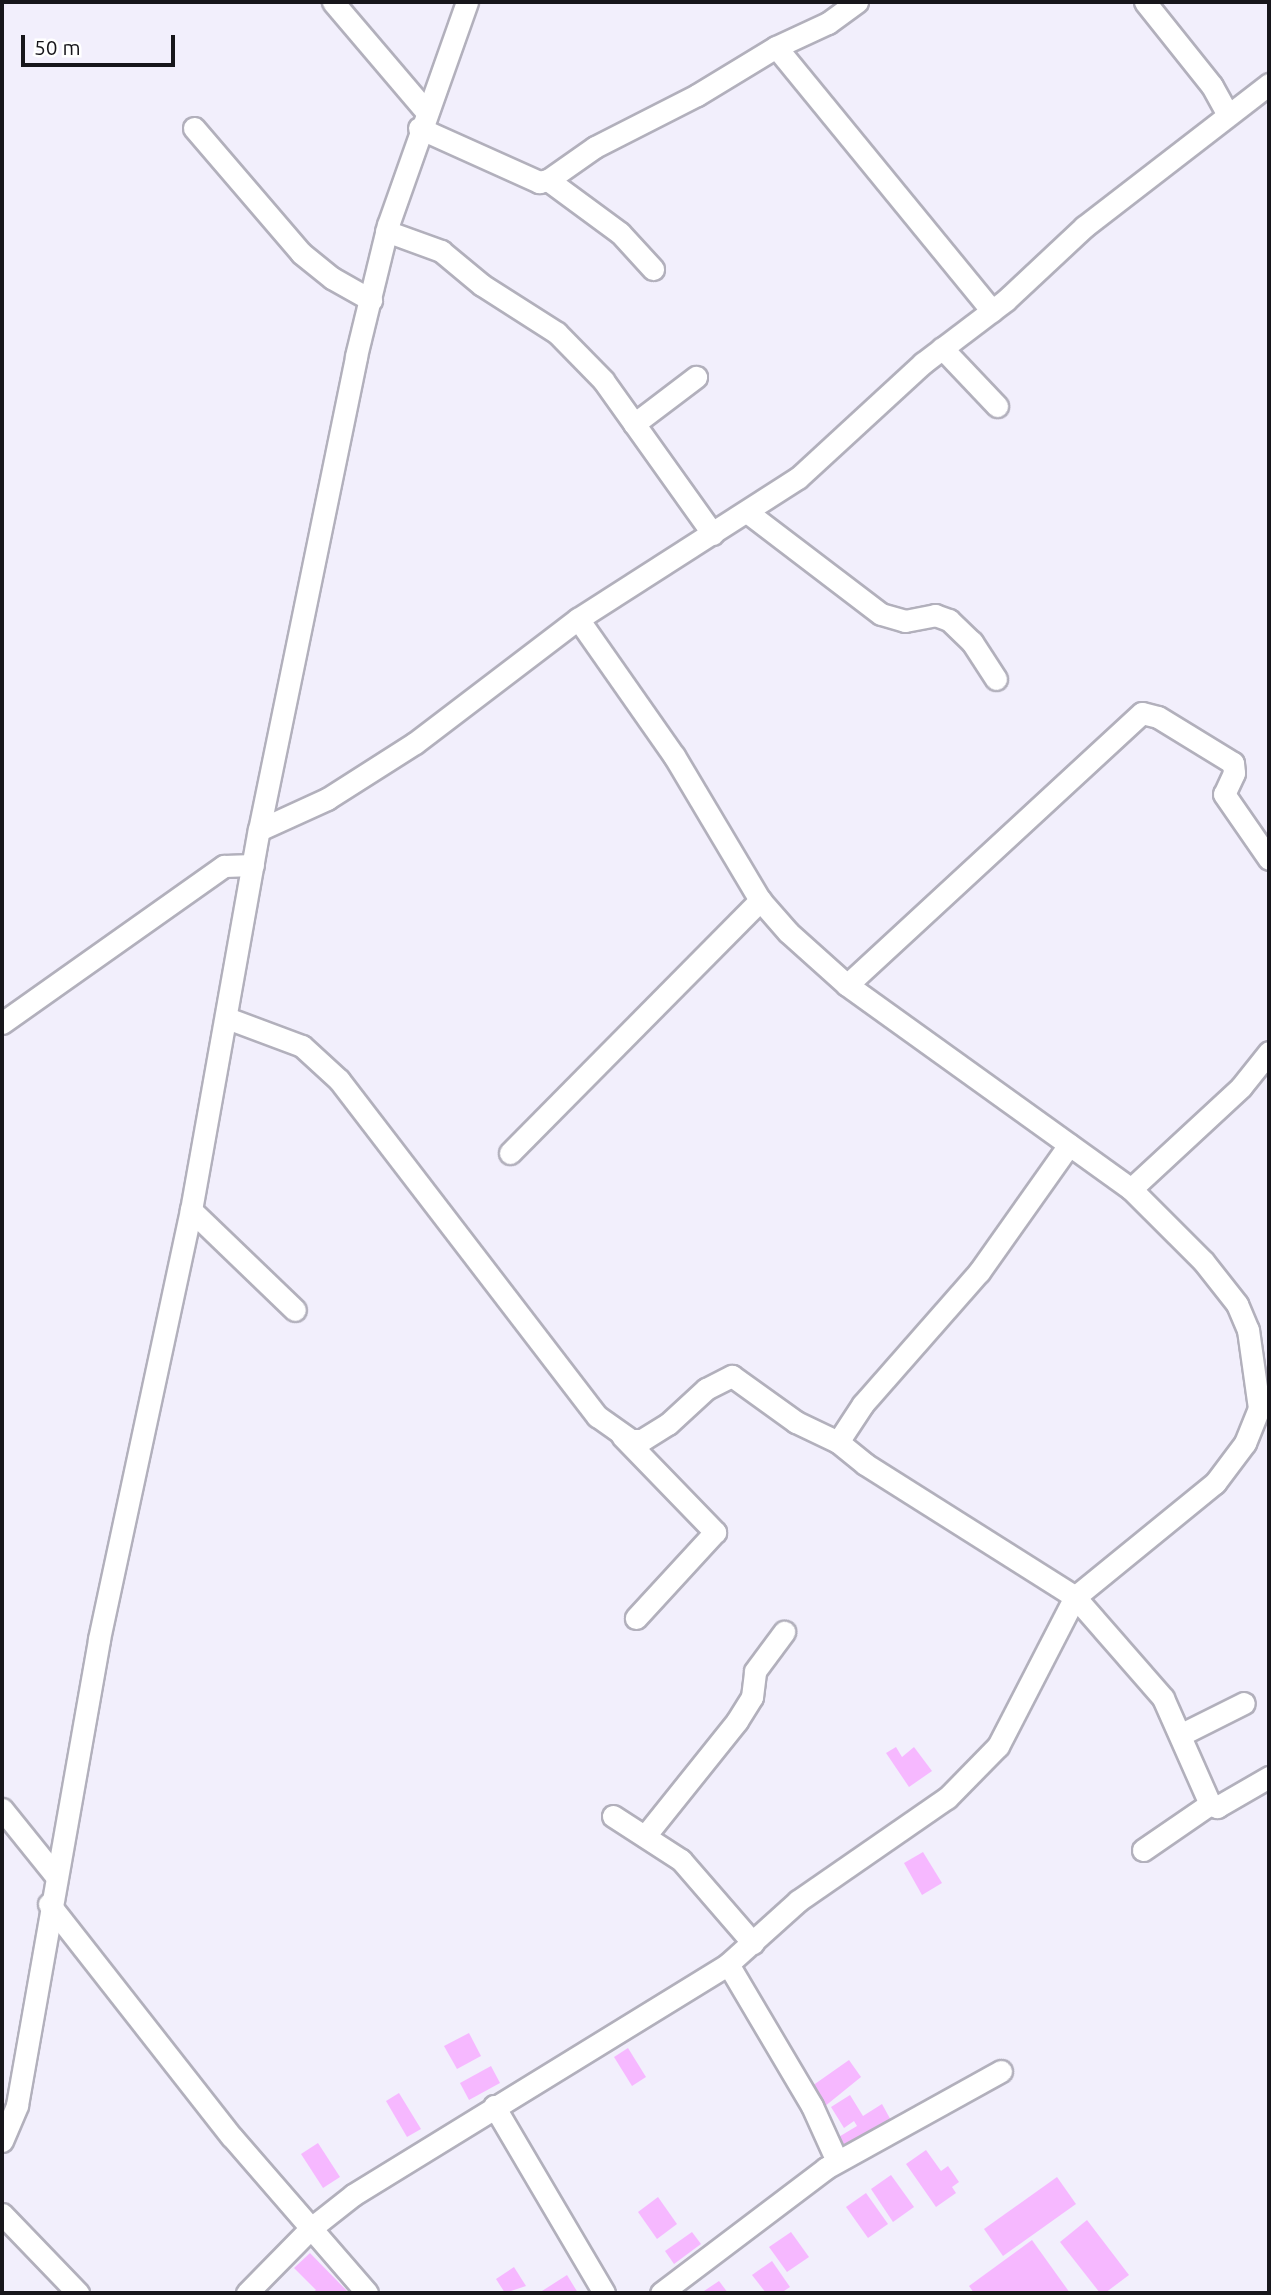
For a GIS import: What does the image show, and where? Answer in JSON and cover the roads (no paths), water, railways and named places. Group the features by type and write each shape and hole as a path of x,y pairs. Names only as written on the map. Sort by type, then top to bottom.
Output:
{"street":[{"path":"333,2 422,119 539,182 548,180 595,147 697,95 776,47 828,23 857,2"},
{"path":"2,2141 16,2105 49,1904 99,1639 191,1210 259,830 328,487 386,231 422,119 467,2"},
{"path":"1145,2 1212,86 1227,113"},
{"path":"776,47 992,311"},
{"path":"259,830 327,799 415,743 578,620 798,478 942,348 992,311 1084,227 1227,113 1269,84"},
{"path":"194,128 301,253 331,278 371,300"},
{"path":"548,180 620,233 653,269"},
{"path":"386,231 441,251 482,285 557,333 603,380 713,534"},
{"path":"942,348 997,406"},
{"path":"634,424 696,377"},
{"path":"747,512 881,614 905,621 935,615 949,620 972,642 996,679"},
{"path":"247,2293 310,2229 353,2195 729,1964 798,1901 947,1798 998,1746 1075,1597 1215,1483 1261,1429 1248,1330 1237,1304 1203,1261 1131,1189 847,985 760,900 674,756 578,620"},
{"path":"847,985 1142,713 1158,717 1233,763 1234,773 1224,794 1269,859"},
{"path":"2,1023 224,866 253,865"},
{"path":"510,1153 760,900"},
{"path":"227,1018 302,1045 330,1070 597,1416 622,1436 715,1532 636,1618"},
{"path":"1131,1189 1241,1087 1268,1058"},
{"path":"838,1442 863,1404 979,1272 1069,1144"},
{"path":"191,1210 295,1310"},
{"path":"622,1436 642,1440 668,1424 706,1389 732,1376 796,1422 838,1442 864,1464 1075,1597 1163,1698 1182,1734 1210,1804 1217,1807 1265,1787"},
{"path":"645,1836 737,1721 752,1697 755,1671 784,1632"},
{"path":"1182,1734 1244,1703"},
{"path":"1143,1850 1210,1804"},
{"path":"2,1809 55,1875"},
{"path":"613,1816 681,1860 753,1943"},
{"path":"49,1904 232,2137 367,2293"},
{"path":"729,1964 812,2106 837,2161"},
{"path":"661,2293 752,2221 837,2161 1001,2071"},
{"path":"494,2106 604,2293"},
{"path":"2,2214 78,2293"}]}
